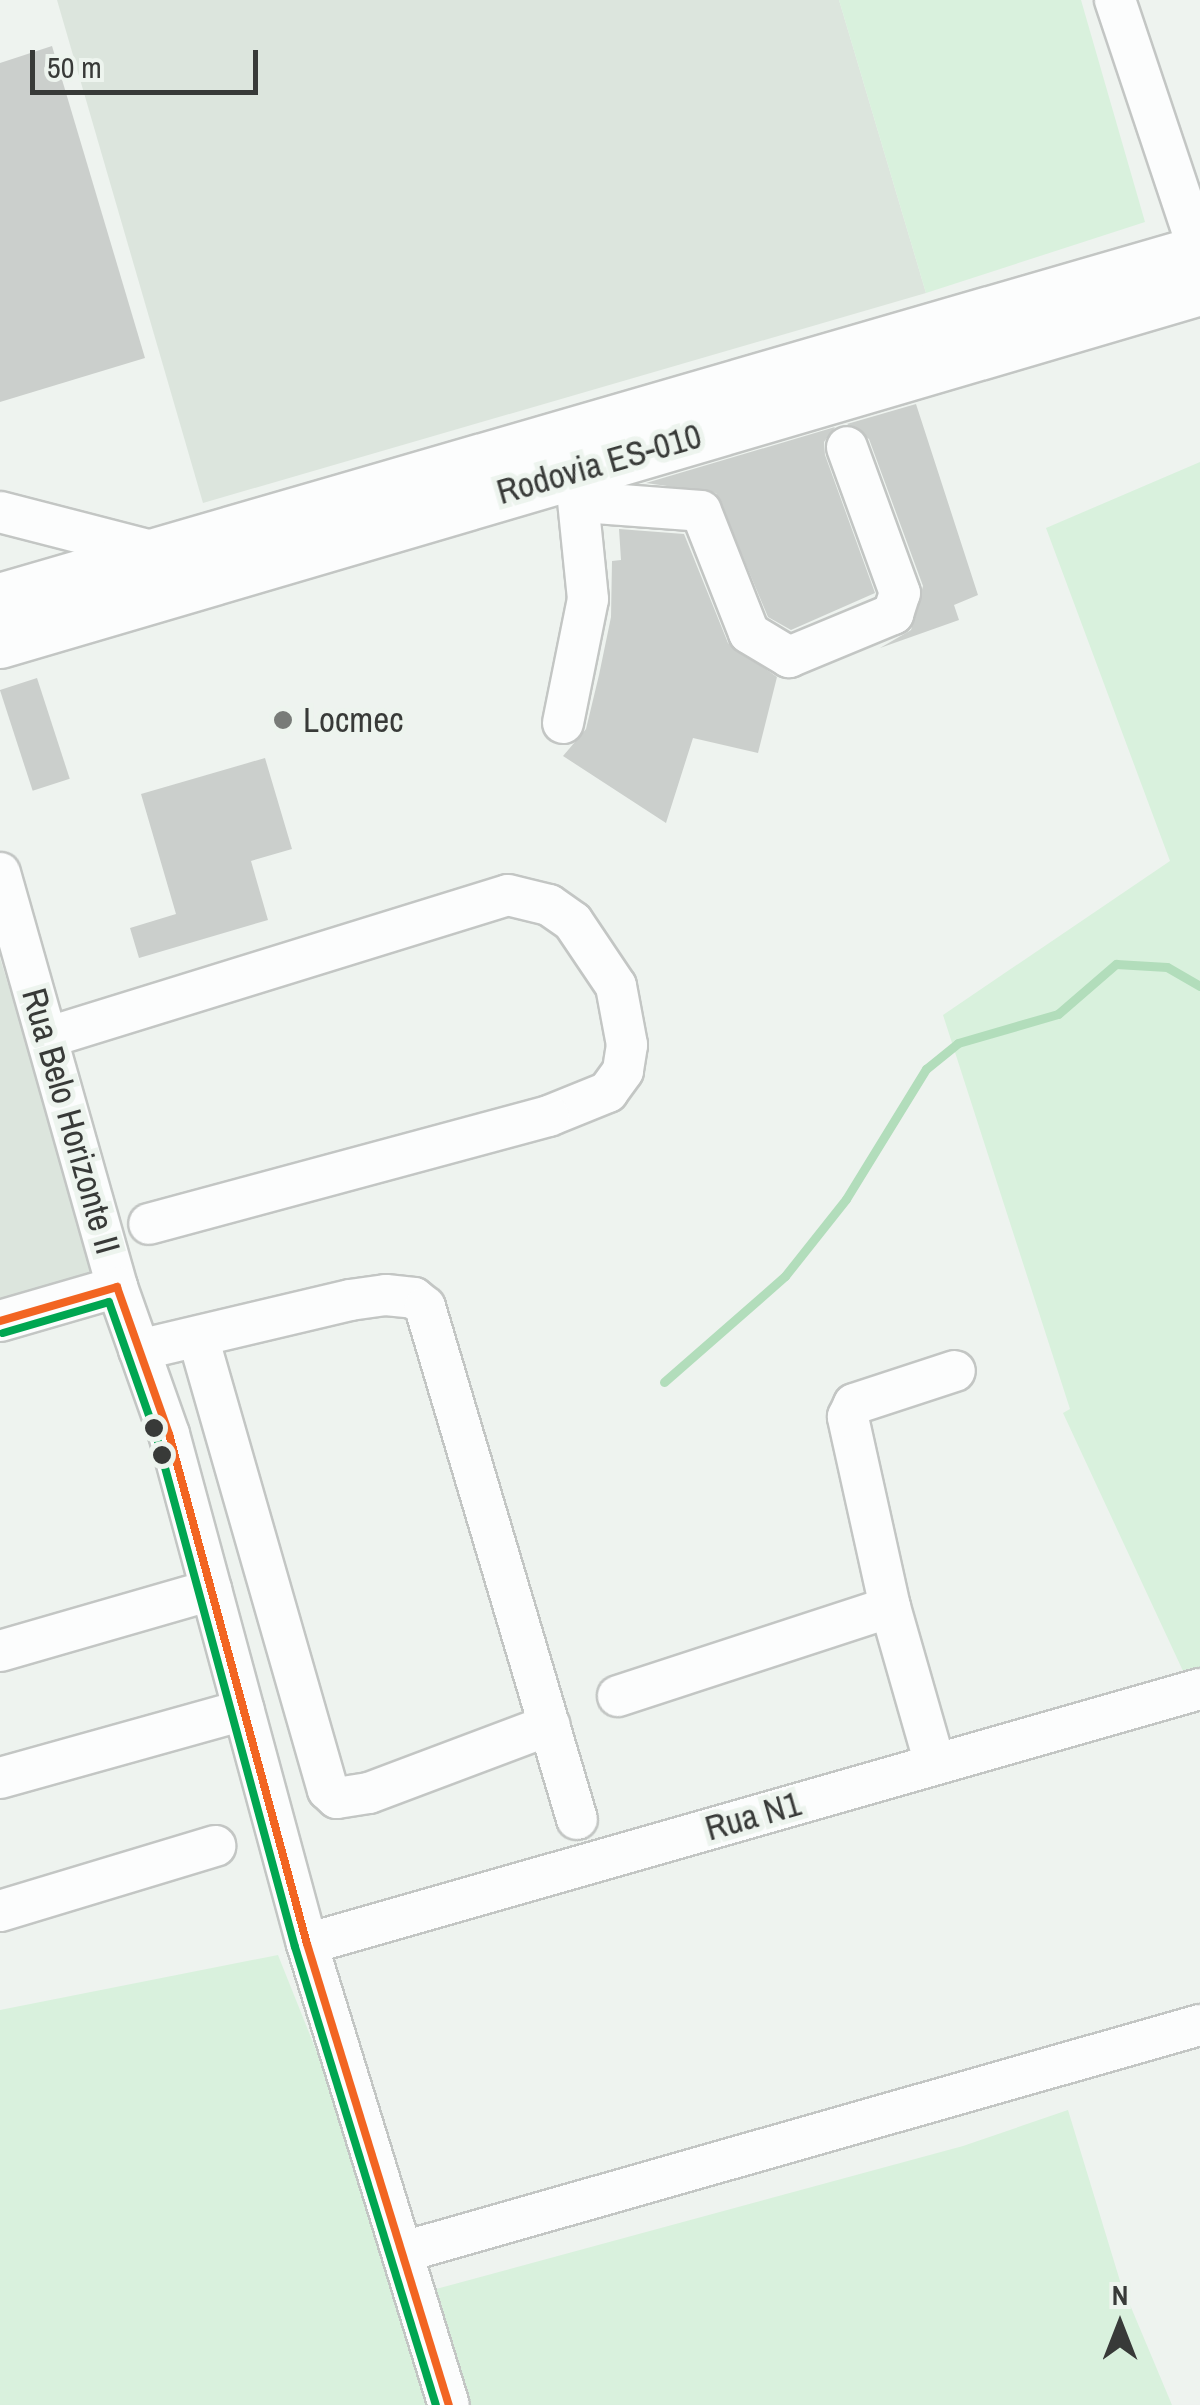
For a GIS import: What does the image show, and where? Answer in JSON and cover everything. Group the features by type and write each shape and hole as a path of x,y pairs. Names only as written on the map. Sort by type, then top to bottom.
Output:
{"main road":[{"name":"Rodovia ES-010","path":"0,644 577,487 1200,262"},
{"name":"Rodovia ES-010","path":"0,599 156,552 1200,262"}],"street":[{"path":"1115,0 1200,262"},
{"path":"562,722 588,599 577,487 700,511 749,634 789,657 893,614 900,592 847,447"},
{"path":"0,512 156,552"},
{"name":"Rua Belo Horizonte II","path":"0,873 117,1287 212,1590 306,1944 449,2405"},
{"path":"49,1037 508,895 549,905 573,922 616,986 627,1046 623,1071 608,1092 549,1116 149,1224"},
{"path":"0,1321 117,1287"},
{"path":"139,1350 386,1296 414,1298 424,1306 577,1819"},
{"path":"198,1338 328,1790 337,1798 369,1793 550,1724"},
{"path":"935,1764 890,1607 849,1410 955,1371"},
{"path":"0,1651 212,1590"},
{"path":"618,1696 890,1607"},
{"name":"Rua N1","path":"306,1944 1200,1689"},
{"path":"0,1778 244,1710"},
{"path":"0,1911 215,1846"},
{"path":"404,2252 1200,2025"}],"shaded area":[{"path":"57,0 839,0 926,293 203,503"},
{"path":"0,958 98,1276 0,1303"}],"green space":[{"path":"839,0 1081,0 1145,222 926,293"},
{"path":"1200,462 1200,1682 1190,1686 1063,1413 1070,1409 943,1015 1170,861 1046,528"},
{"path":"278,1955 414,2295 963,2146 1068,2110 1120,2281 1172,2405 0,2405 0,2010"}],"building":[{"path":"52,46 145,358 0,402 0,63"},
{"path":"916,404 978,595 954,605 959,620 880,648 911,630 923,586 869,439 847,424"},
{"path":"835,427 824,442 825,455 875,593 791,630 768,617 716,493 646,483"},
{"path":"619,529 684,534 728,643 777,677 758,753 693,738 666,823 563,756 586,729 611,617 612,561 621,560"},
{"path":"37,678 70,779 33,791 0,690"},
{"path":"265,758 292,849 251,861 268,920 139,958 130,928 176,914 141,794"}],"waterway":[{"path":"664,1382 785,1276 846,1199 926,1069 958,1043 1058,1014 1116,964 1167,967 1200,986"}],"transit line":[{"path":"0,1321 117,1287 169,1434 307,1944 449,2405"},
{"path":"3,1333 109,1302 157,1438 295,1947 436,2405"}],"place":[{"name":"Locmec","path":"283,720"}]}
